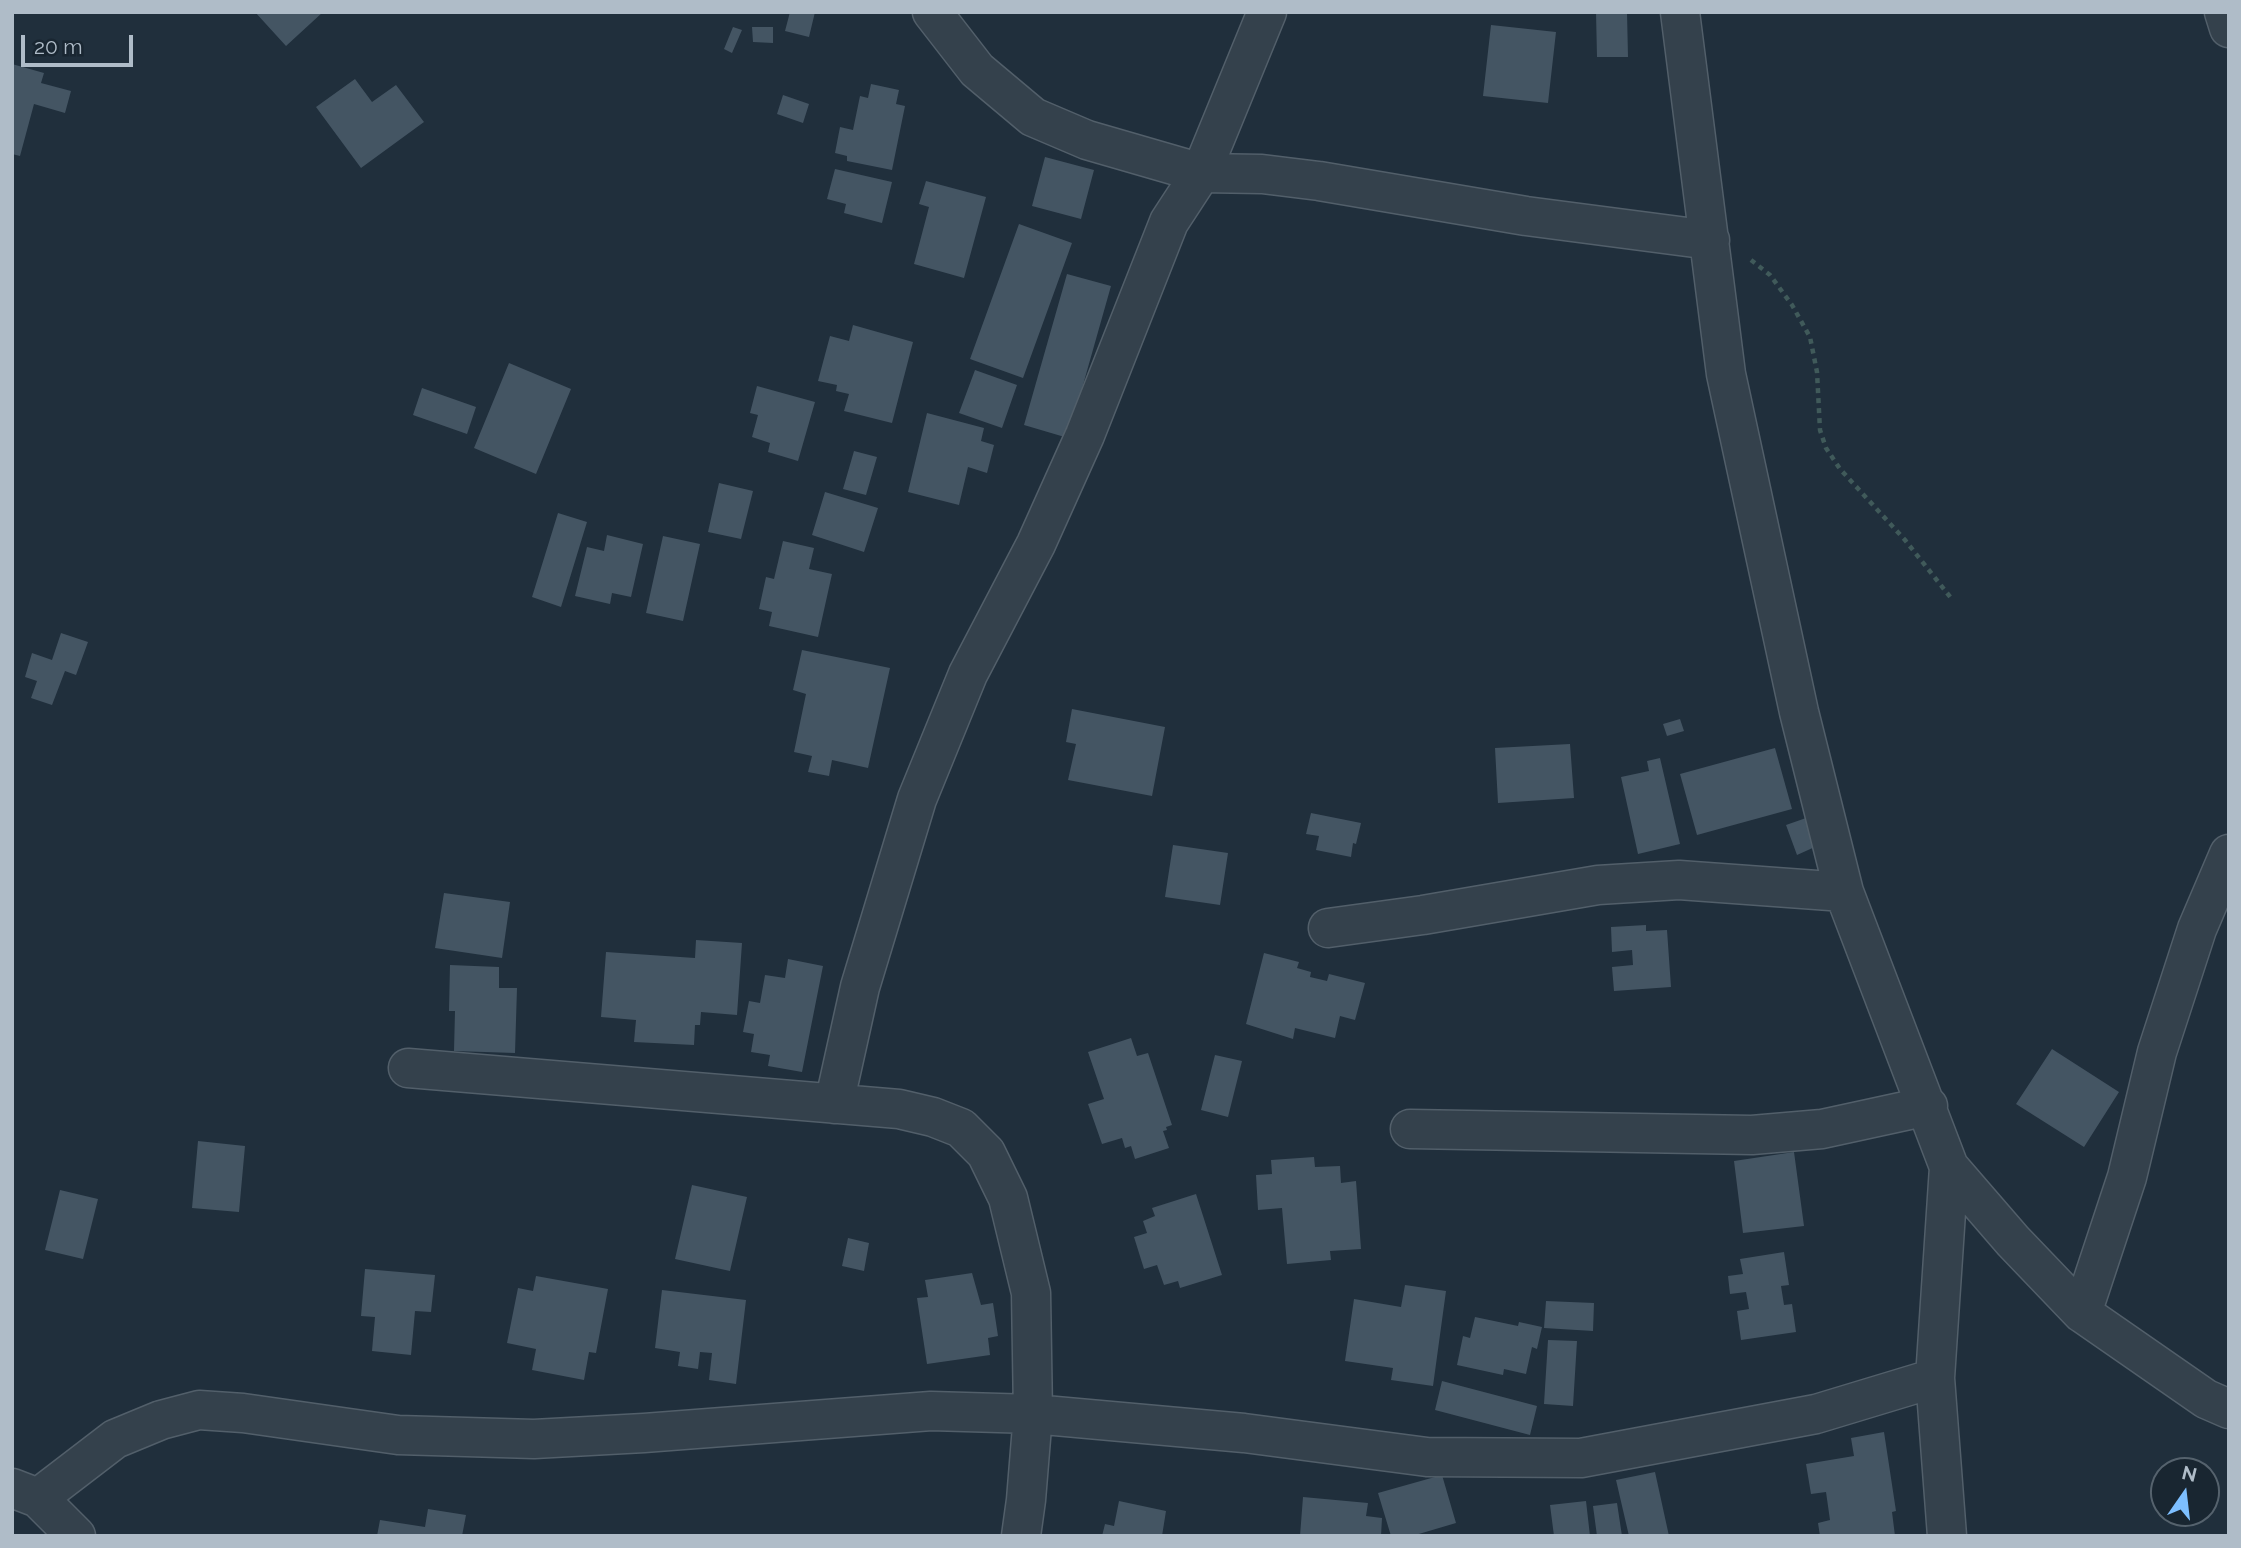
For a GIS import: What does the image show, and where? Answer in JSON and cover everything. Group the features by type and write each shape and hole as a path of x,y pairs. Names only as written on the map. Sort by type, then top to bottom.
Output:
{"street":[{"path":"932,12 977,70 1033,117 1087,140 1201,173 1262,174 1318,181 1526,216 1710,240"},
{"path":"834,1104 860,987 918,799 968,674 1036,544 1085,435 1169,222 1201,173 1267,12"},
{"path":"1680,12 1726,374 1799,712 1844,892 1885,1004 1928,1106 1949,1167 2012,1241 2082,1313 2206,1399 2229,1409"},
{"path":"2224,12 2229,28"},
{"path":"2082,1313 2127,1177 2161,1040 2197,929 2229,854"},
{"path":"1328,928 1423,915 1598,885 1679,880 1844,892"},
{"path":"408,1068 899,1109 961,1128 986,1153 1008,1198 1031,1293 1033,1414 1021,1536"},
{"path":"1410,1129 1752,1135 1822,1129 1928,1106"},
{"path":"1947,1536 1935,1378 1949,1167"},
{"path":"76,1536 25,1493 115,1439 161,1420 199,1410 243,1413 398,1435 534,1439 931,1412 1033,1414 1244,1433 1427,1457 1581,1458 1816,1414 1935,1378"}],"path":[{"path":"1710,240 1740,251 1770,275 1792,305 1810,337 1817,372 1819,430 1826,448 1840,469 1905,540 1951,598"}],"building":[{"path":"255,12 323,12 286,46"},
{"path":"790,12 815,12 809,37 785,31"},
{"path":"1596,12 1627,12 1628,57 1597,57"},
{"path":"1491,25 1556,32 1548,103 1483,96"},
{"path":"733,27 742,30 732,53 724,49"},
{"path":"752,27 773,27 773,43 753,42"},
{"path":"12,64 44,73 41,83 71,91 65,113 34,104 20,156 12,154"},
{"path":"355,79 372,102 396,85 424,122 361,168 316,107"},
{"path":"871,84 899,90 896,104 905,106 892,170 847,161 847,156 835,153 840,127 853,130 860,96 868,98"},
{"path":"783,95 809,104 803,123 777,114"},
{"path":"1045,157 1094,170 1081,219 1032,206"},
{"path":"835,169 892,182 882,223 844,213 846,204 827,199"},
{"path":"926,181 986,197 964,278 914,264 929,207 919,204"},
{"path":"1019,224 1072,243 1023,378 970,359"},
{"path":"1067,274 1111,286 1068,438 1024,425"},
{"path":"853,325 913,342 892,423 844,411 849,394 836,391 837,385 818,381 830,336 849,341"},
{"path":"509,363 571,389 536,474 474,448"},
{"path":"975,370 1017,385 1002,428 959,413"},
{"path":"757,386 815,402 798,461 768,452 770,443 752,437 758,415 750,413"},
{"path":"422,388 476,407 467,434 413,415"},
{"path":"927,413 984,428 981,441 994,445 987,473 968,467 959,505 908,492"},
{"path":"854,451 877,457 866,495 843,489"},
{"path":"719,483 753,491 741,539 708,532"},
{"path":"825,492 878,508 864,552 812,535"},
{"path":"558,513 587,522 561,607 532,597"},
{"path":"607,535 643,544 631,597 612,593 610,604 575,596 587,547 604,551"},
{"path":"663,536 700,544 683,621 646,613"},
{"path":"783,541 814,548 809,569 832,574 818,637 769,626 772,612 759,609 766,577 774,579"},
{"path":"61,633 88,642 76,675 65,671 52,705 31,698 37,681 25,677 32,653 52,660"},
{"path":"802,650 890,668 868,768 832,760 829,776 808,772 812,756 794,752 806,694 793,690"},
{"path":"1072,709 1165,727 1152,796 1068,780 1076,744 1066,742"},
{"path":"1680,719 1684,731 1667,736 1663,724"},
{"path":"1570,744 1574,798 1498,803 1495,748"},
{"path":"1775,748 1792,809 1697,835 1680,774"},
{"path":"1660,758 1680,844 1638,854 1621,777 1649,771 1647,761"},
{"path":"1311,813 1361,823 1351,857 1316,850 1319,836 1306,834"},
{"path":"1806,818 1817,846 1797,855 1786,825"},
{"path":"1173,845 1228,853 1220,905 1165,897"},
{"path":"444,893 510,902 502,958 435,948"},
{"path":"1646,925 1646,931 1667,930 1671,987 1614,991 1612,967 1633,965 1632,950 1612,952 1611,927"},
{"path":"696,940 742,943 737,1015 701,1012 700,1025 695,1025 694,1045 634,1042 636,1020 601,1017 606,952 695,958"},
{"path":"1264,953 1299,962 1297,968 1311,972 1310,977 1327,981 1329,974 1365,983 1355,1020 1340,1016 1335,1038 1295,1028 1293,1039 1246,1024"},
{"path":"788,959 823,966 802,1072 768,1066 770,1055 751,1052 754,1034 743,1032 749,1001 760,1003 765,975 785,978"},
{"path":"450,965 499,967 499,988 517,988 515,1053 454,1051 455,1011 449,1011"},
{"path":"1131,1038 1137,1056 1148,1053 1172,1125 1163,1131 1169,1148 1135,1159 1131,1146 1125,1148 1122,1138 1102,1144 1088,1104 1104,1099 1088,1052"},
{"path":"2052,1049 2119,1092 2084,1147 2016,1104"},
{"path":"1215,1055 1242,1061 1228,1117 1201,1110"},
{"path":"198,1141 245,1146 239,1212 192,1208"},
{"path":"1794,1152 1804,1226 1743,1233 1734,1161"},
{"path":"1314,1157 1315,1167 1340,1166 1341,1183 1356,1181 1361,1249 1330,1251 1331,1260 1287,1264 1282,1208 1258,1210 1256,1175 1272,1174 1271,1160"},
{"path":"692,1185 747,1197 730,1271 675,1259"},
{"path":"60,1190 98,1199 83,1259 45,1250"},
{"path":"1196,1194 1222,1275 1180,1288 1178,1281 1164,1285 1157,1265 1144,1269 1134,1237 1147,1233 1143,1221 1155,1216 1152,1208"},
{"path":"848,1238 869,1243 864,1271 842,1266"},
{"path":"1784,1252 1789,1285 1781,1286 1784,1305 1792,1304 1796,1332 1741,1340 1737,1311 1749,1309 1746,1292 1730,1294 1728,1276 1743,1274 1740,1259"},
{"path":"365,1269 435,1275 431,1312 415,1311 411,1355 372,1351 375,1317 361,1316"},
{"path":"972,1273 981,1305 993,1303 998,1336 988,1338 990,1355 927,1364 917,1298 928,1297 925,1280"},
{"path":"536,1276 608,1289 596,1353 589,1352 584,1380 532,1370 536,1349 507,1343 518,1288 533,1291"},
{"path":"1405,1285 1446,1291 1433,1386 1391,1380 1393,1368 1345,1361 1354,1299 1401,1307"},
{"path":"662,1290 746,1300 736,1384 709,1380 712,1353 700,1352 698,1369 678,1366 680,1352 655,1348"},
{"path":"1546,1301 1594,1303 1593,1331 1544,1328"},
{"path":"1475,1317 1518,1326 1519,1322 1542,1327 1537,1349 1532,1347 1526,1374 1504,1369 1503,1375 1457,1365 1463,1336 1470,1338"},
{"path":"1548,1340 1577,1341 1573,1406 1544,1404"},
{"path":"1442,1381 1537,1406 1530,1435 1435,1410"},
{"path":"1884,1432 1896,1511 1892,1512 1895,1536 1820,1536 1818,1523 1830,1520 1826,1492 1811,1494 1806,1464 1854,1456 1851,1438"},
{"path":"1655,1472 1669,1536 1629,1536 1616,1480"},
{"path":"1442,1475 1456,1523 1412,1536 1391,1536 1378,1493"},
{"path":"1303,1497 1368,1503 1366,1516 1382,1518 1381,1536 1300,1536"},
{"path":"1119,1501 1166,1511 1162,1536 1102,1536 1105,1524 1114,1526"},
{"path":"1586,1501 1590,1536 1554,1536 1550,1505"},
{"path":"1617,1503 1622,1536 1597,1536 1593,1506"},
{"path":"428,1509 466,1515 462,1536 377,1536 380,1520 425,1527"}]}
